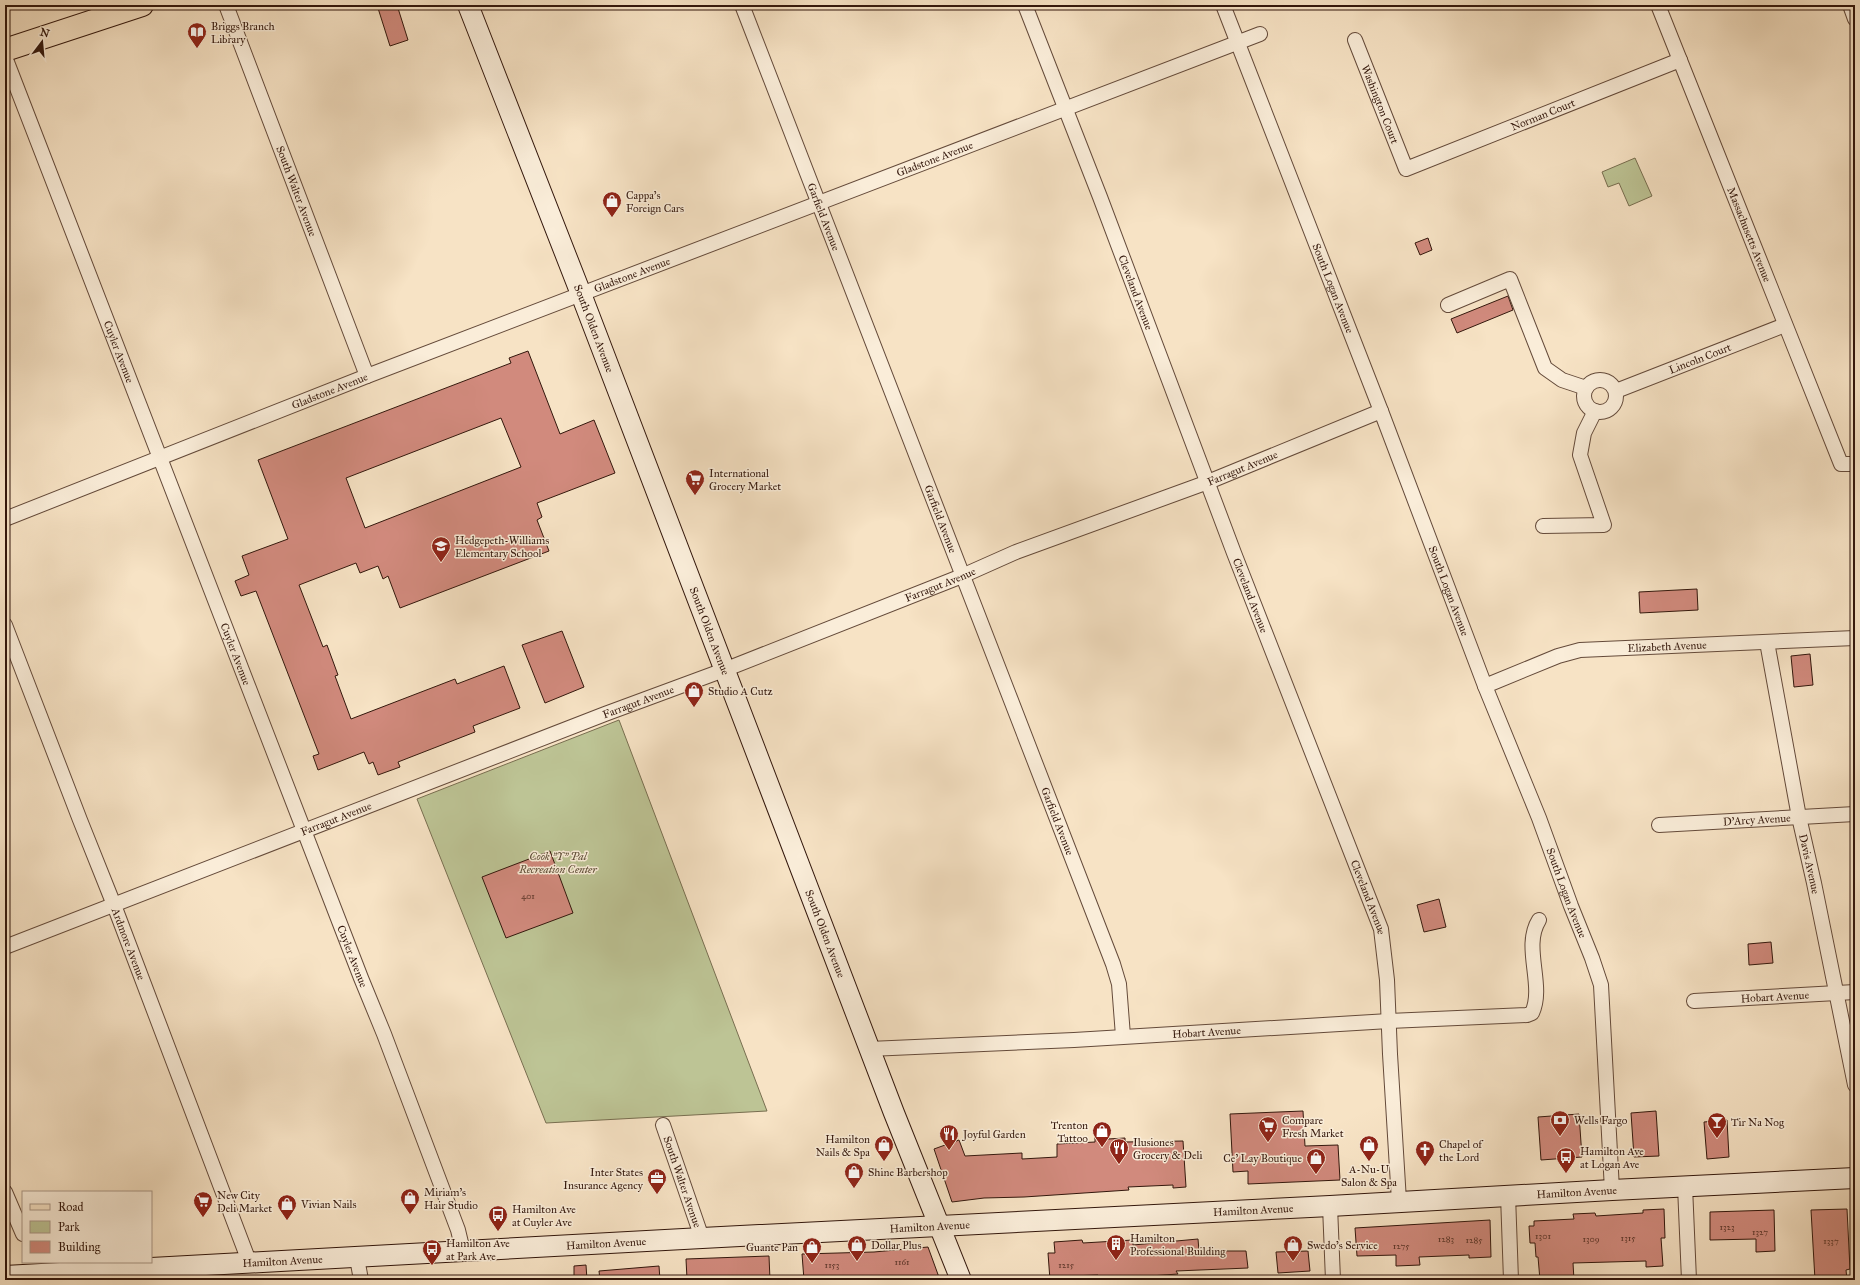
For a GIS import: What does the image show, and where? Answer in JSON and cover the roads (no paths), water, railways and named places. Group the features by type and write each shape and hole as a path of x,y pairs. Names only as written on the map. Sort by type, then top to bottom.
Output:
{"main road":[{"path":"5,50 142,5"},
{"name":"South Olden Avenue","path":"468,5 581,294 869,1050 940,1226 960,1280"},
{"name":"Hamilton Avenue","path":"5,1276 36,1268 137,1274 164,1274 250,1264 463,1251 1855,1178"}],"street":[{"name":"South Walter Avenue","path":"226,5 367,376"},
{"name":"Garfield Avenue","path":"742,5 820,203 962,576 1113,964 1119,984 1123,1036"},
{"name":"Cleveland Avenue","path":"1025,5 1381,929 1388,980 1399,1201"},
{"name":"South Logan Avenue","path":"1223,5 1381,411 1485,686 1539,818 1601,985 1612,1190"},
{"name":"Massachusetts Avenue","path":"1658,5 1841,464 1855,464"},
{"path":"1850,5 1855,19"},
{"name":"Gladstone Avenue","path":"5,519 367,376 1064,109 1238,44 1260,34"},
{"name":"Washington Court","path":"1355,40 1406,169"},
{"name":"Cuyler Avenue","path":"5,57 384,1034 458,1230 463,1251"},
{"name":"Norman Court","path":"1406,169 1680,60"},
{"path":"1448,305 1510,279 1546,368 1562,380 1586,388"},
{"name":"Lincoln Court","path":"1616,391 1785,325"},
{"path":"1602,380 1612,385 1616,391 1616,400 1611,408 1606,411 1595,411 1587,404 1584,394 1586,388 1594,381 1602,380"},
{"name":"Farragut Avenue","path":"5,947 724,670 962,576 1016,552 1208,482 1381,411"},
{"path":"1543,526 1604,525 1580,455 1584,433 1595,411"},
{"name":"Ardmore Avenue","path":"5,625 114,905 250,1264"},
{"name":"Elizabeth Avenue","path":"1485,686 1558,656 1580,650 1855,638"},
{"name":"Davis Avenue","path":"1767,642 1799,817 1855,1085"},
{"name":"D'Arcy Avenue","path":"1659,825 1855,814"},
{"name":"Hobart Avenue","path":"869,1050 1074,1040 1389,1020 1527,1015 1532,1013 1536,1002 1533,942 1536,925 1539,920"},
{"name":"Hobart Avenue","path":"1694,1001 1855,992"},
{"name":"South Walter Avenue","path":"663,1125 702,1238"},
{"path":"1685,1186 1689,1280"},
{"path":"5,1192 22,1232"},
{"path":"1508,1195 1511,1280"},
{"path":"1330,1206 1333,1280"},
{"path":"357,1258 361,1280"}],"place":[{"name":"Briggs Branch Library","path":"197,49"},
{"name":"Cappa's Foreign Cars","path":"612,218"},
{"name":"International Grocery Market","path":"695,496"},
{"name":"Hedgepeth-Williams Elementary School","path":"441,563"},
{"name":"Studio A Cutz","path":"694,708"},
{"name":"Wells Fargo","path":"1560,1137"},
{"name":"Tir Na Nog","path":"1717,1139"},
{"name":"Compare Fresh Market","path":"1268,1143"},
{"name":"Trenton Tattoo","path":"1102,1148"},
{"name":"Joyful Garden","path":"949,1151"},
{"name":"Hamilton Nails & Spa","path":"884,1162"},
{"name":"A-Nu-U Salon & Spa","path":"1369,1162"},
{"name":"Ilusiones Grocery & Deli","path":"1119,1165"},
{"name":"Chapel of the Lord","path":"1425,1167"},
{"name":"Hamilton Ave at Logan Ave","path":"1566,1174"},
{"name":"Ce' Lay Boutique","path":"1316,1175"},
{"name":"Shine Barbershop","path":"854,1189"},
{"name":"Inter States Insurance Agency","path":"657,1195"},
{"name":"Miriam's Hair Studio","path":"410,1215"},
{"name":"New City Deli Market","path":"203,1218"},
{"name":"Vivian Nails","path":"287,1221"},
{"name":"Hamilton Ave at Cuyler Ave","path":"498,1232"},
{"name":"Hamilton Professional Building","path":"1116,1261"},
{"name":"Dollar Plus","path":"857,1262"},
{"name":"Swedo's Service","path":"1293,1262"},
{"name":"Guante Pan","path":"812,1264"},
{"name":"Hamilton Ave at Park Ave","path":"432,1266"}],"park label":[{"name":"Cook \"Y\" Pal Recreation Center","path":"558,862"}]}
